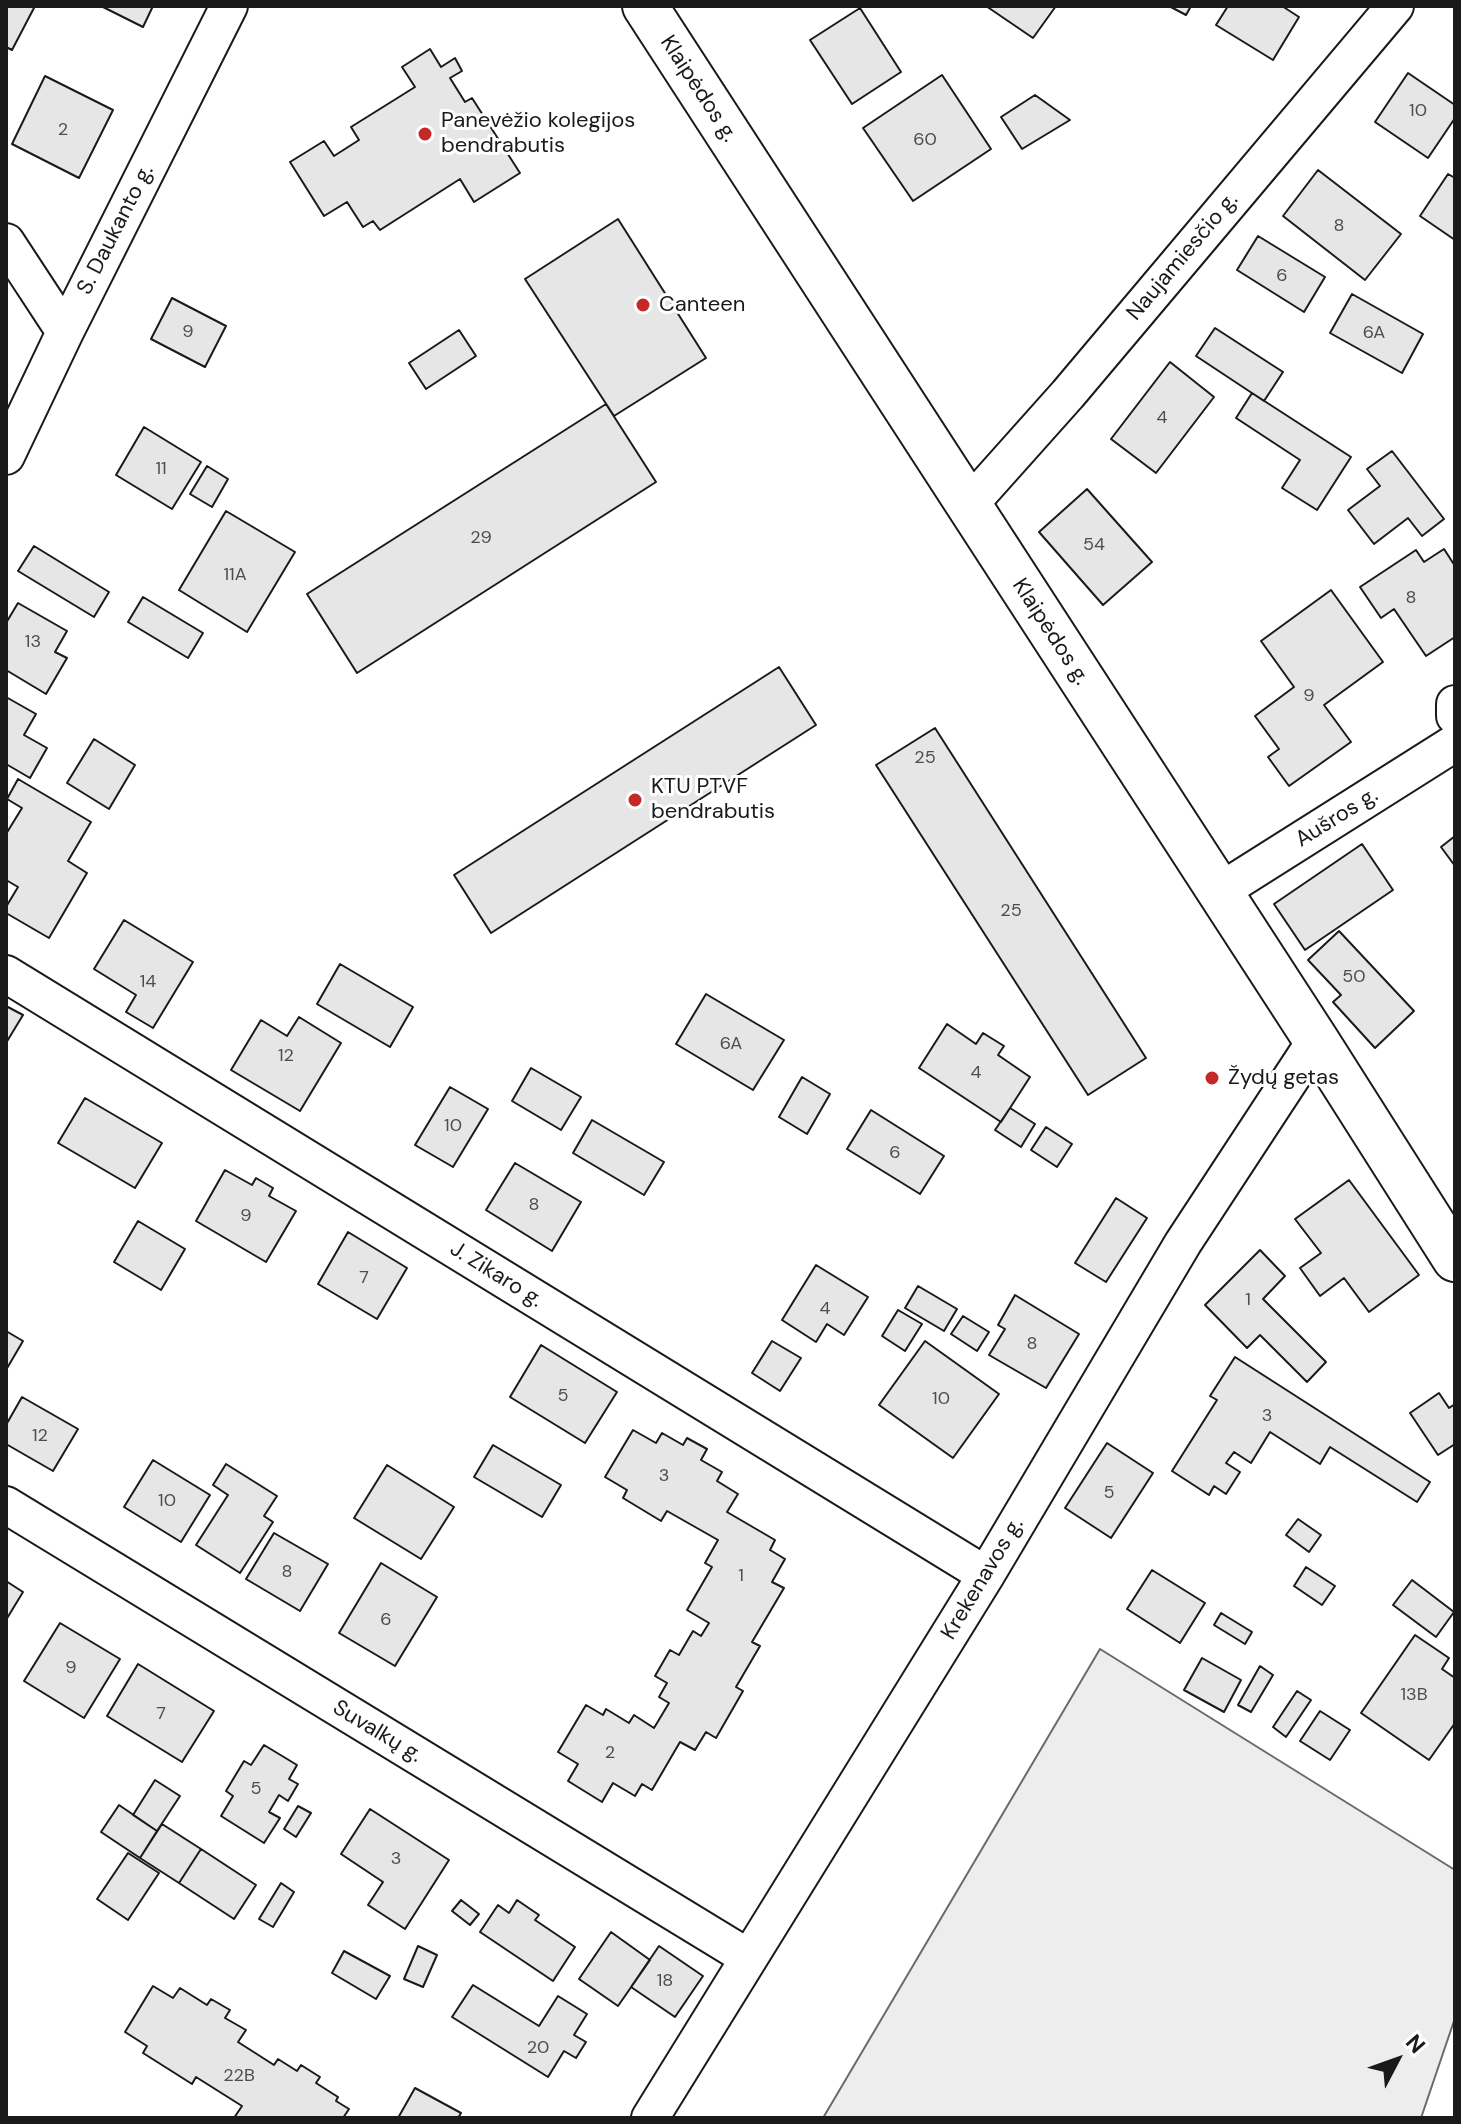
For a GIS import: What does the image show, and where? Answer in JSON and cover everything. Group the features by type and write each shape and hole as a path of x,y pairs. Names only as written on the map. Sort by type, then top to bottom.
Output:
{"highway":[{"name":"Klaipėdos g.","path":"645,6 1455,1259"}],"street":[{"name":"S. Daukanto g.","path":"6,456 229,6"},
{"name":"Naujamiesčio g.","path":"968,506 1068,394 1395,6"},
{"path":"6,242 65,332"},
{"path":"1455,704 1455,716"},
{"name":"Aušros g.","path":"1219,892 1455,743"},
{"name":"J. Zikaro g.","path":"6,974 986,1575"},
{"name":"Krekenavos g.","path":"650,2118 986,1575 1183,1243 1316,1040"},
{"name":"Suvalkų g.","path":"6,1505 749,1958"}],"shaded area":[{"path":"1100,1649 1455,1870 1455,2018 1421,2118 823,2118"}],"building":[{"path":"6,6 35,6 12,50 6,47"},
{"path":"101,6 153,6 143,27"},
{"path":"986,6 1056,6 1033,38"},
{"path":"1169,6 1191,6 1186,15"},
{"path":"1228,6 1282,6 1299,17 1273,60 1216,25"},
{"path":"860,8 901,72 852,104 810,40"},
{"name":"Panevėžio kolegijos bendrabutis","path":"430,49 441,67 455,58 462,71 450,78 465,102 472,98 520,173 474,202 460,179 380,230 373,221 363,227 347,202 324,216 290,162 324,141 334,156 359,140 351,127 415,87 402,67"},
{"path":"1408,73 1455,105 1455,118 1428,158 1375,122"},
{"path":"942,75 991,149 913,201 863,128"},
{"path":"45,76 113,110 79,178 12,144"},
{"path":"1035,95 1070,120 1022,149 1001,117"},
{"path":"1318,170 1401,234 1365,280 1283,216"},
{"path":"1448,174 1455,178 1455,240 1420,216"},
{"path":"618,219 706,358 614,416 525,279"},
{"path":"1258,236 1325,277 1304,312 1237,270"},
{"path":"1352,294 1423,334 1402,373 1330,333"},
{"path":"172,298 226,326 205,367 151,339"},
{"path":"1215,328 1283,372 1264,401 1196,356"},
{"path":"459,330 476,356 426,389 409,363"},
{"path":"1170,362 1214,397 1156,473 1111,439"},
{"path":"1252,393 1351,457 1317,510 1282,488 1300,460 1236,418"},
{"path":"606,404 656,482 357,673 307,594"},
{"path":"144,427 201,462 172,509 116,475"},
{"path":"1392,451 1444,519 1422,536 1408,518 1374,544 1348,510 1380,486 1367,469"},
{"path":"207,466 228,479 212,507 190,494"},
{"path":"1087,489 1152,562 1103,605 1039,532"},
{"path":"226,511 295,552 247,632 179,590"},
{"path":"34,546 109,592 94,617 18,571"},
{"path":"1444,549 1455,566 1455,637 1426,656 1394,609 1381,618 1360,587 1416,550 1424,562"},
{"path":"1331,590 1383,662 1324,705 1351,742 1289,786 1268,757 1279,749 1255,716 1294,687 1261,641"},
{"path":"143,597 203,633 188,658 128,622"},
{"path":"18,603 67,631 55,652 67,658 46,694 6,670 6,623"},
{"name":"KTU PTVF bendrabutis","path":"779,667 816,725 491,933 454,875"},
{"path":"6,697 36,714 24,735 47,748 30,778 6,764"},
{"path":"935,728 1146,1058 1088,1095 876,765"},
{"path":"94,739 135,765 109,809 67,783"},
{"path":"18,779 91,822 68,861 87,873 49,938 6,913 6,907 18,887 6,880 6,834 22,808 7,799"},
{"path":"1455,836 1455,866 1441,847"},
{"path":"1362,844 1393,890 1305,950 1274,904"},
{"path":"124,920 193,962 153,1028 126,1012 136,995 94,969"},
{"path":"1339,931 1414,1011 1375,1048 1333,1002 1341,995 1308,960"},
{"path":"340,964 413,1007 390,1047 317,1004"},
{"path":"706,994 784,1040 753,1090 676,1044"},
{"path":"6,1006 23,1015 6,1043"},
{"path":"299,1017 341,1043 300,1111 231,1070 261,1020 287,1036"},
{"path":"947,1024 976,1044 983,1033 1004,1046 998,1055 1030,1077 1001,1122 919,1068"},
{"path":"531,1068 581,1097 561,1130 512,1101"},
{"path":"802,1077 830,1094 807,1134 779,1117"},
{"path":"450,1087 488,1109 453,1167 415,1145"},
{"path":"85,1098 162,1143 135,1188 58,1143"},
{"path":"1010,1108 1035,1124 1021,1147 995,1130"},
{"path":"871,1110 944,1156 920,1194 847,1149"},
{"path":"592,1120 664,1162 644,1195 573,1153"},
{"path":"1046,1127 1072,1144 1057,1167 1031,1150"},
{"path":"515,1163 581,1202 552,1251 486,1210"},
{"path":"225,1170 252,1185 256,1178 273,1188 269,1196 296,1211 266,1262 196,1221"},
{"path":"1349,1180 1419,1275 1369,1312 1344,1278 1320,1296 1300,1268 1321,1253 1295,1219"},
{"path":"1116,1198 1147,1218 1106,1282 1075,1263"},
{"path":"138,1221 185,1249 161,1290 114,1262"},
{"path":"348,1232 407,1268 377,1319 318,1284"},
{"path":"1260,1250 1285,1276 1263,1299 1326,1362 1307,1382 1260,1335 1247,1348 1205,1305"},
{"path":"816,1265 868,1297 844,1335 827,1324 816,1342 782,1320"},
{"path":"918,1286 957,1309 944,1331 905,1308"},
{"path":"1015,1295 1079,1334 1046,1388 989,1355 1005,1329 998,1325"},
{"path":"898,1310 922,1324 905,1351 882,1336"},
{"path":"963,1316 989,1332 977,1351 951,1334"},
{"path":"6,1331 23,1341 6,1370"},
{"path":"772,1341 801,1358 780,1391 752,1373"},
{"path":"925,1341 999,1394 953,1458 879,1405"},
{"path":"541,1345 617,1392 585,1443 510,1397"},
{"path":"1235,1357 1430,1482 1417,1502 1330,1447 1320,1464 1270,1432 1251,1463 1234,1452 1226,1463 1240,1472 1226,1494 1214,1486 1209,1495 1172,1471 1217,1400 1210,1396"},
{"path":"1439,1393 1449,1408 1455,1404 1455,1444 1438,1455 1410,1413"},
{"path":"22,1397 78,1429 53,1471 6,1444 6,1425"},
{"path":"633,1430 656,1443 662,1433 683,1445 687,1438 707,1449 701,1460 722,1472 717,1481 738,1494 727,1512 775,1540 770,1550 785,1559 772,1582 784,1588 752,1642 760,1646 736,1687 743,1691 716,1738 706,1732 695,1750 680,1742 652,1790 642,1784 635,1796 613,1783 602,1802 568,1781 578,1764 558,1752 586,1705 603,1715 606,1709 629,1723 634,1715 654,1728 669,1703 659,1697 667,1683 655,1676 670,1650 679,1655 693,1631 701,1636 709,1623 687,1610 712,1567 705,1563 718,1540 667,1511 661,1521 623,1498 627,1490 605,1477"},
{"path":"1107,1443 1153,1473 1111,1538 1065,1508"},
{"path":"493,1445 561,1485 542,1517 474,1477"},
{"path":"153,1460 210,1495 181,1542 124,1507"},
{"path":"226,1464 277,1496 264,1516 273,1522 240,1573 196,1545 228,1495 213,1485"},
{"path":"387,1465 454,1507 421,1559 354,1518"},
{"path":"1298,1519 1321,1535 1309,1552 1286,1535"},
{"path":"274,1533 328,1564 300,1611 246,1579"},
{"path":"381,1563 437,1597 395,1666 339,1633"},
{"path":"1306,1567 1335,1586 1322,1605 1294,1586"},
{"path":"1152,1570 1205,1603 1180,1643 1127,1609"},
{"path":"1412,1580 1454,1612 1436,1637 1393,1605"},
{"path":"6,1581 23,1592 6,1620"},
{"path":"1221,1613 1252,1632 1245,1644 1214,1625"},
{"path":"60,1623 120,1659 84,1718 24,1681"},
{"path":"1415,1635 1449,1658 1442,1669 1455,1678 1455,1723 1429,1760 1361,1713"},
{"path":"1202,1658 1241,1680 1224,1712 1184,1690"},
{"path":"138,1664 214,1711 182,1762 107,1716"},
{"path":"1260,1666 1273,1675 1251,1712 1238,1705"},
{"path":"1297,1691 1311,1700 1286,1737 1273,1727"},
{"path":"1320,1711 1350,1730 1330,1760 1300,1741"},
{"path":"264,1745 297,1765 289,1779 298,1784 288,1801 279,1795 269,1812 280,1818 264,1843 221,1816 233,1796 226,1791 244,1761 251,1765"},
{"path":"155,1780 180,1796 157,1831 133,1815"},
{"path":"119,1805 157,1831 140,1858 101,1832"},
{"path":"298,1806 311,1813 296,1837 284,1829"},
{"path":"370,1809 449,1860 405,1929 368,1905 383,1882 341,1854"},
{"path":"162,1824 201,1849 179,1883 140,1858"},
{"path":"201,1849 256,1885 234,1919 179,1883"},
{"path":"128,1853 159,1873 128,1920 97,1899"},
{"path":"281,1883 294,1892 273,1927 259,1919"},
{"path":"461,1900 479,1914 470,1925 452,1911"},
{"path":"517,1900 539,1915 535,1920 575,1947 553,1981 480,1932 498,1905 509,1913"},
{"path":"611,1932 650,1960 618,2006 579,1979"},
{"path":"418,1946 437,1955 423,1987 404,1979"},
{"path":"659,1946 703,1976 675,2017 631,1987"},
{"path":"344,1951 390,1976 376,1999 332,1973"},
{"path":"473,1985 539,2026 558,1996 587,2014 574,2035 586,2042 576,2058 564,2051 548,2077 452,2017"},
{"path":"153,1986 173,1998 180,1988 207,2005 211,1999 230,2010 225,2018 246,2030 238,2042 274,2065 278,2059 297,2071 301,2065 320,2077 316,2083 338,2097 336,2101 349,2109 343,2118 234,2118 242,2106 196,2077 192,2084 143,2053 147,2046 125,2032"},
{"path":"415,2088 461,2113 458,2118 398,2118"}],"place":[{"name":"Panevėžio kolegijos bendrabutis","path":"425,134"},
{"name":"Canteen","path":"643,305"},
{"name":"KTU PTVF bendrabutis","path":"635,800"},
{"name":"Žydų getas","path":"1212,1078"}]}
